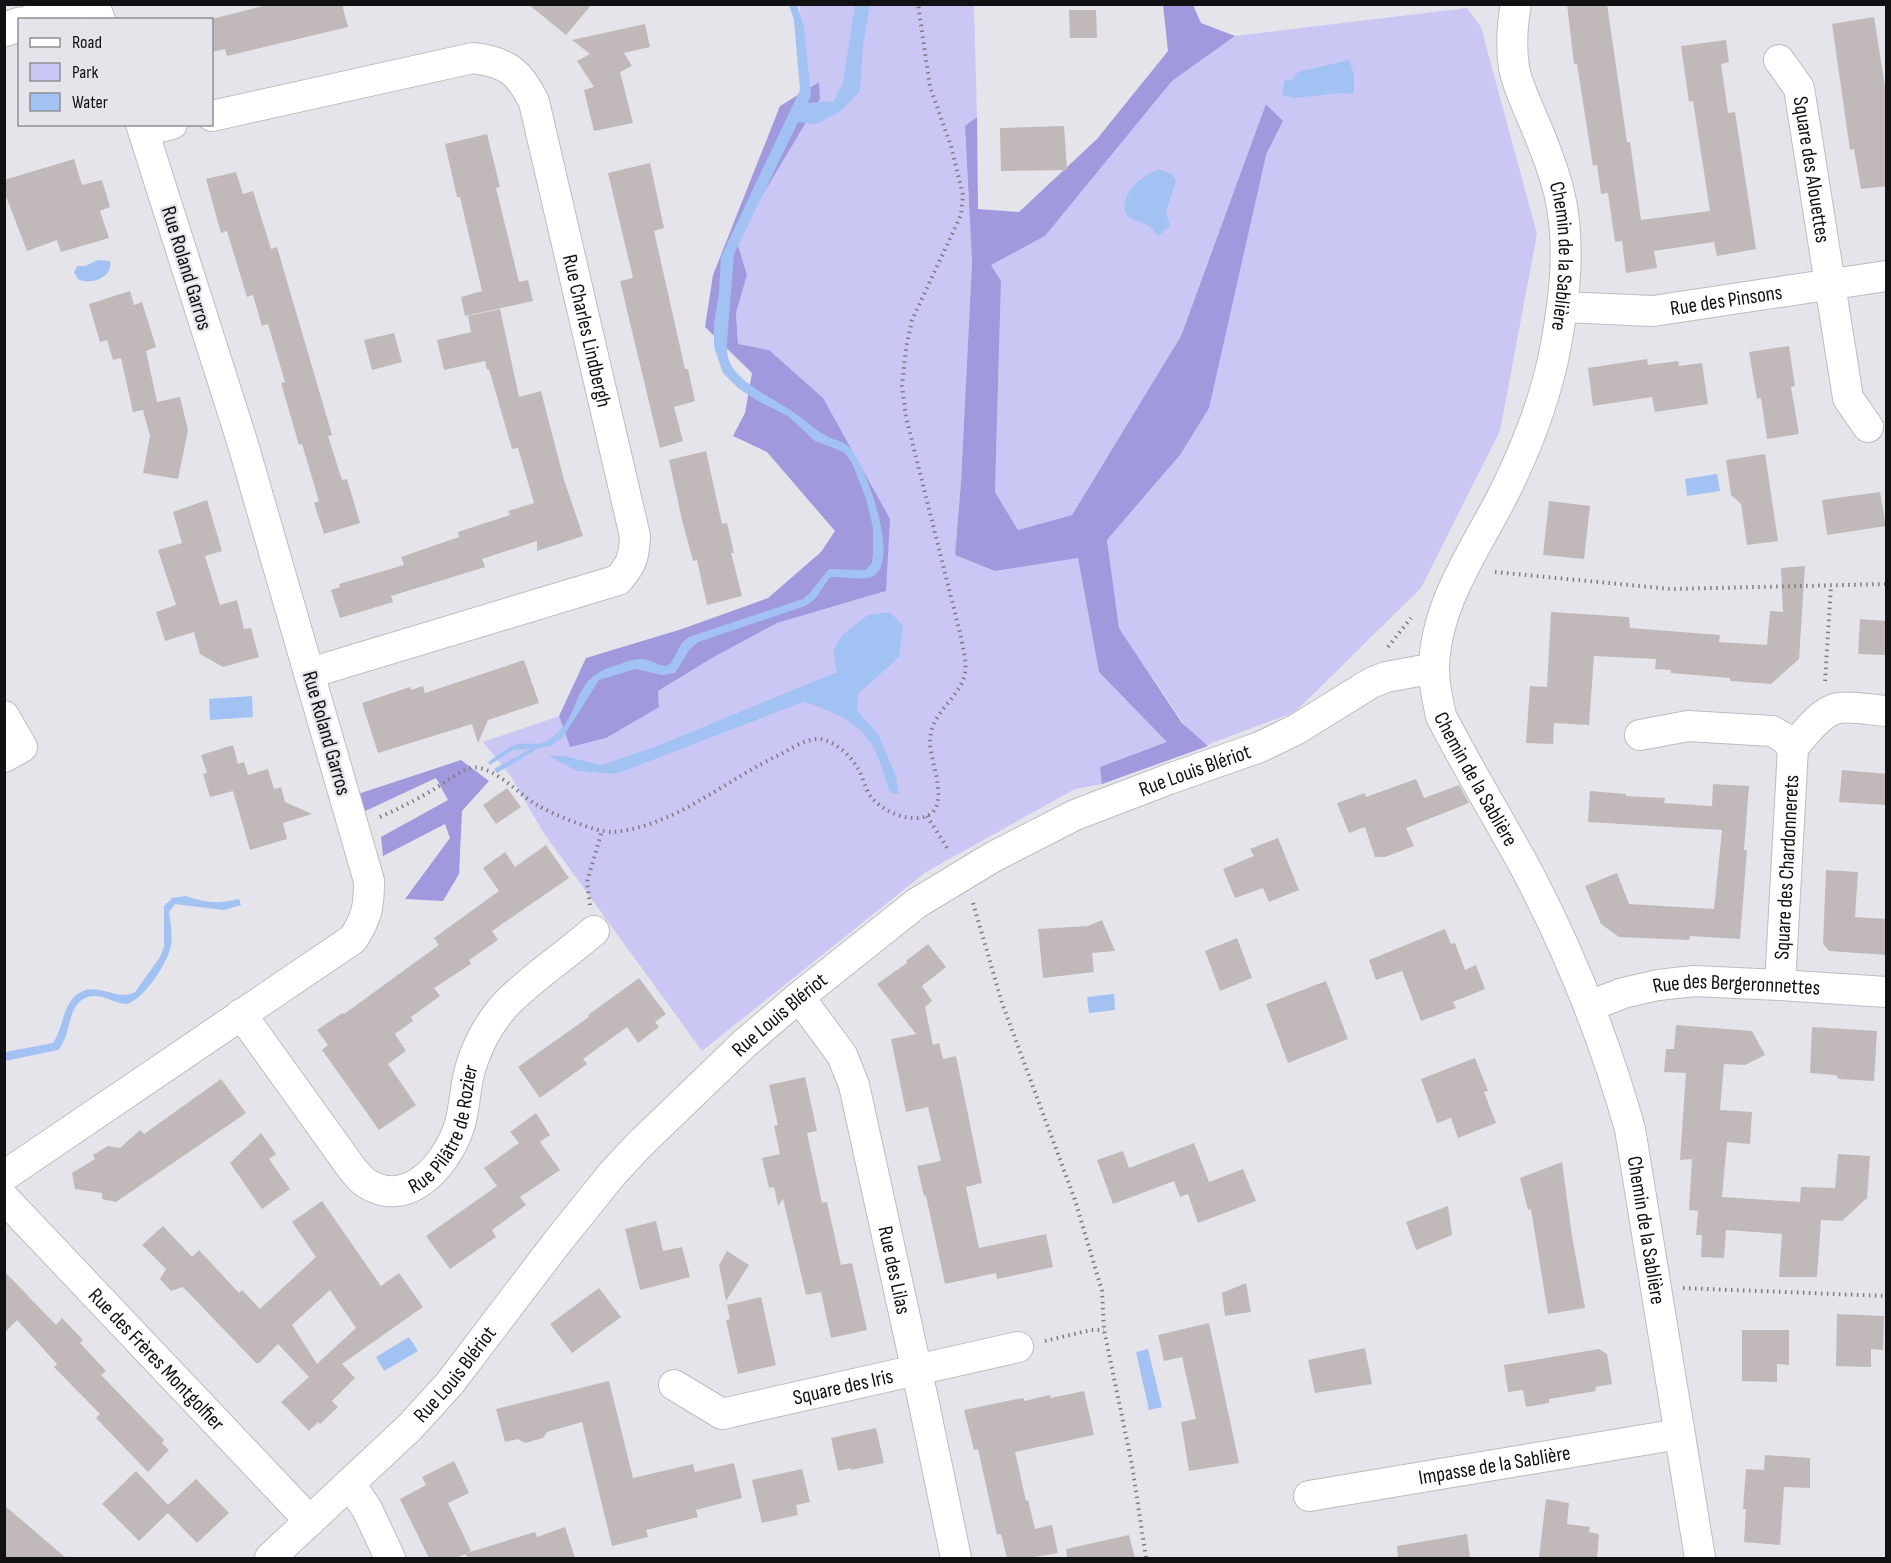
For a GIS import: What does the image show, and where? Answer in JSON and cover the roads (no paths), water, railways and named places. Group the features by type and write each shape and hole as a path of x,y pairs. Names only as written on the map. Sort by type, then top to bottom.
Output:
{"street":[{"name":"Chemin de la Sablière","path":"1516,4 1512,45 1514,70 1549,158 1564,216 1566,254 1563,307 1545,396 1524,450 1445,609 1437,636 1435,689 1441,716 1526,869 1571,962 1590,1006 1616,1078 1630,1129 1700,1558"},
{"path":"38,18 74,5 96,18"},
{"name":"Rue Charles Lindbergh","path":"213,116 472,58 493,60 512,71 526,86 534,102 635,536 634,554 628,568 618,579 309,673"},
{"name":"Square des Alouettes","path":"1779,60 1799,88 1848,398 1868,427"},
{"name":"Rue Roland Garros","path":"4,1176 353,939 364,921 369,901 369,881 153,126"},
{"name":"Rue des Pinsons","path":"1563,307 1653,311 1887,276"},
{"name":"Rue Louis Blériot","path":"270,1558 410,1427 450,1383 555,1245 612,1174 640,1144 744,1044 917,903 993,856 1075,815 1260,747 1297,729 1371,683 1386,677 1434,670"},
{"name":"Square des Chardonnerets","path":"1780,985 1793,748 1823,716 1838,708 1887,711"},
{"path":"4,716 22,747 4,757"},
{"name":"Square des Chardonnerets","path":"1640,735 1688,726 1772,731 1784,738 1793,748"},
{"name":"Rue Pilâtre de Rozier","path":"241,1014 353,1170 366,1183 384,1190 399,1192 423,1181 447,1153 458,1130 471,1064 481,1041 500,1010 522,989 594,931"},
{"name":"Rue des Bergeronnettes","path":"1590,1006 1623,993 1694,981 1887,993"},
{"name":"Rue des Lilas","path":"799,997 842,1055 854,1085 956,1558"},
{"name":"Rue des Frères Montgolfier","path":"4,1197 310,1521"},
{"name":"Square des Iris","path":"674,1385 722,1414 1018,1347"},
{"name":"Impasse de la Sablière","path":"1309,1496 1679,1434"},
{"path":"350,1484 367,1509 390,1558"}],"water":[{"path":"789,5 797,5 804,27 811,95 808,103 834,101 843,82 855,5 870,5 863,45 860,91 841,111 817,124 798,122 734,254 728,355 733,368 747,383 791,410 821,433 849,447 864,472 877,511 882,531 881,565 871,577 830,577 815,599 805,606 698,642 689,650 675,673 662,675 635,669 599,680 563,737 551,746 539,748 497,773 494,769 530,749 513,750 490,765 488,762 515,745 538,744 554,736 570,717 583,688 600,672 638,659 667,666 682,643 689,637 803,599 829,569 866,570 872,563 873,528 866,498 852,463 844,452 815,441 788,416 738,388 723,373 714,347 721,257 800,90 794,20"},
{"path":"1349,60 1354,74 1353,94 1341,93 1294,98 1282,95 1285,80 1291,81 1297,73"},
{"path":"1158,169 1172,174 1176,181 1166,211 1170,226 1158,236 1149,226 1128,217 1125,212 1125,203 1133,186"},
{"path":"98,260 110,261 110,267 105,276 94,281 78,279 74,272 77,266 85,266"},
{"path":"1717,474 1720,491 1687,496 1685,479"},
{"path":"890,612 903,626 899,657 858,694 857,710 879,736 896,776 899,794 890,793 875,751 859,729 842,717 803,702 616,774 577,771 548,756 564,756 602,765 657,746 837,672 833,650 843,634 868,615"},
{"path":"252,696 253,717 210,720 209,699"},
{"path":"186,896 212,902 239,899 241,905 224,910 175,904 169,912 172,937 169,952 154,979 141,995 127,1004 99,996 85,998 74,1010 63,1043 58,1050 5,1061 5,1052 53,1043 69,1003 79,993 93,989 121,995 135,992 160,957 164,947 164,906 172,898"},
{"path":"1114,994 1115,1010 1089,1013 1087,997"},
{"path":"409,1337 418,1351 384,1371 376,1357"},
{"path":"1148,1349 1162,1407 1149,1410 1136,1352"}]}
